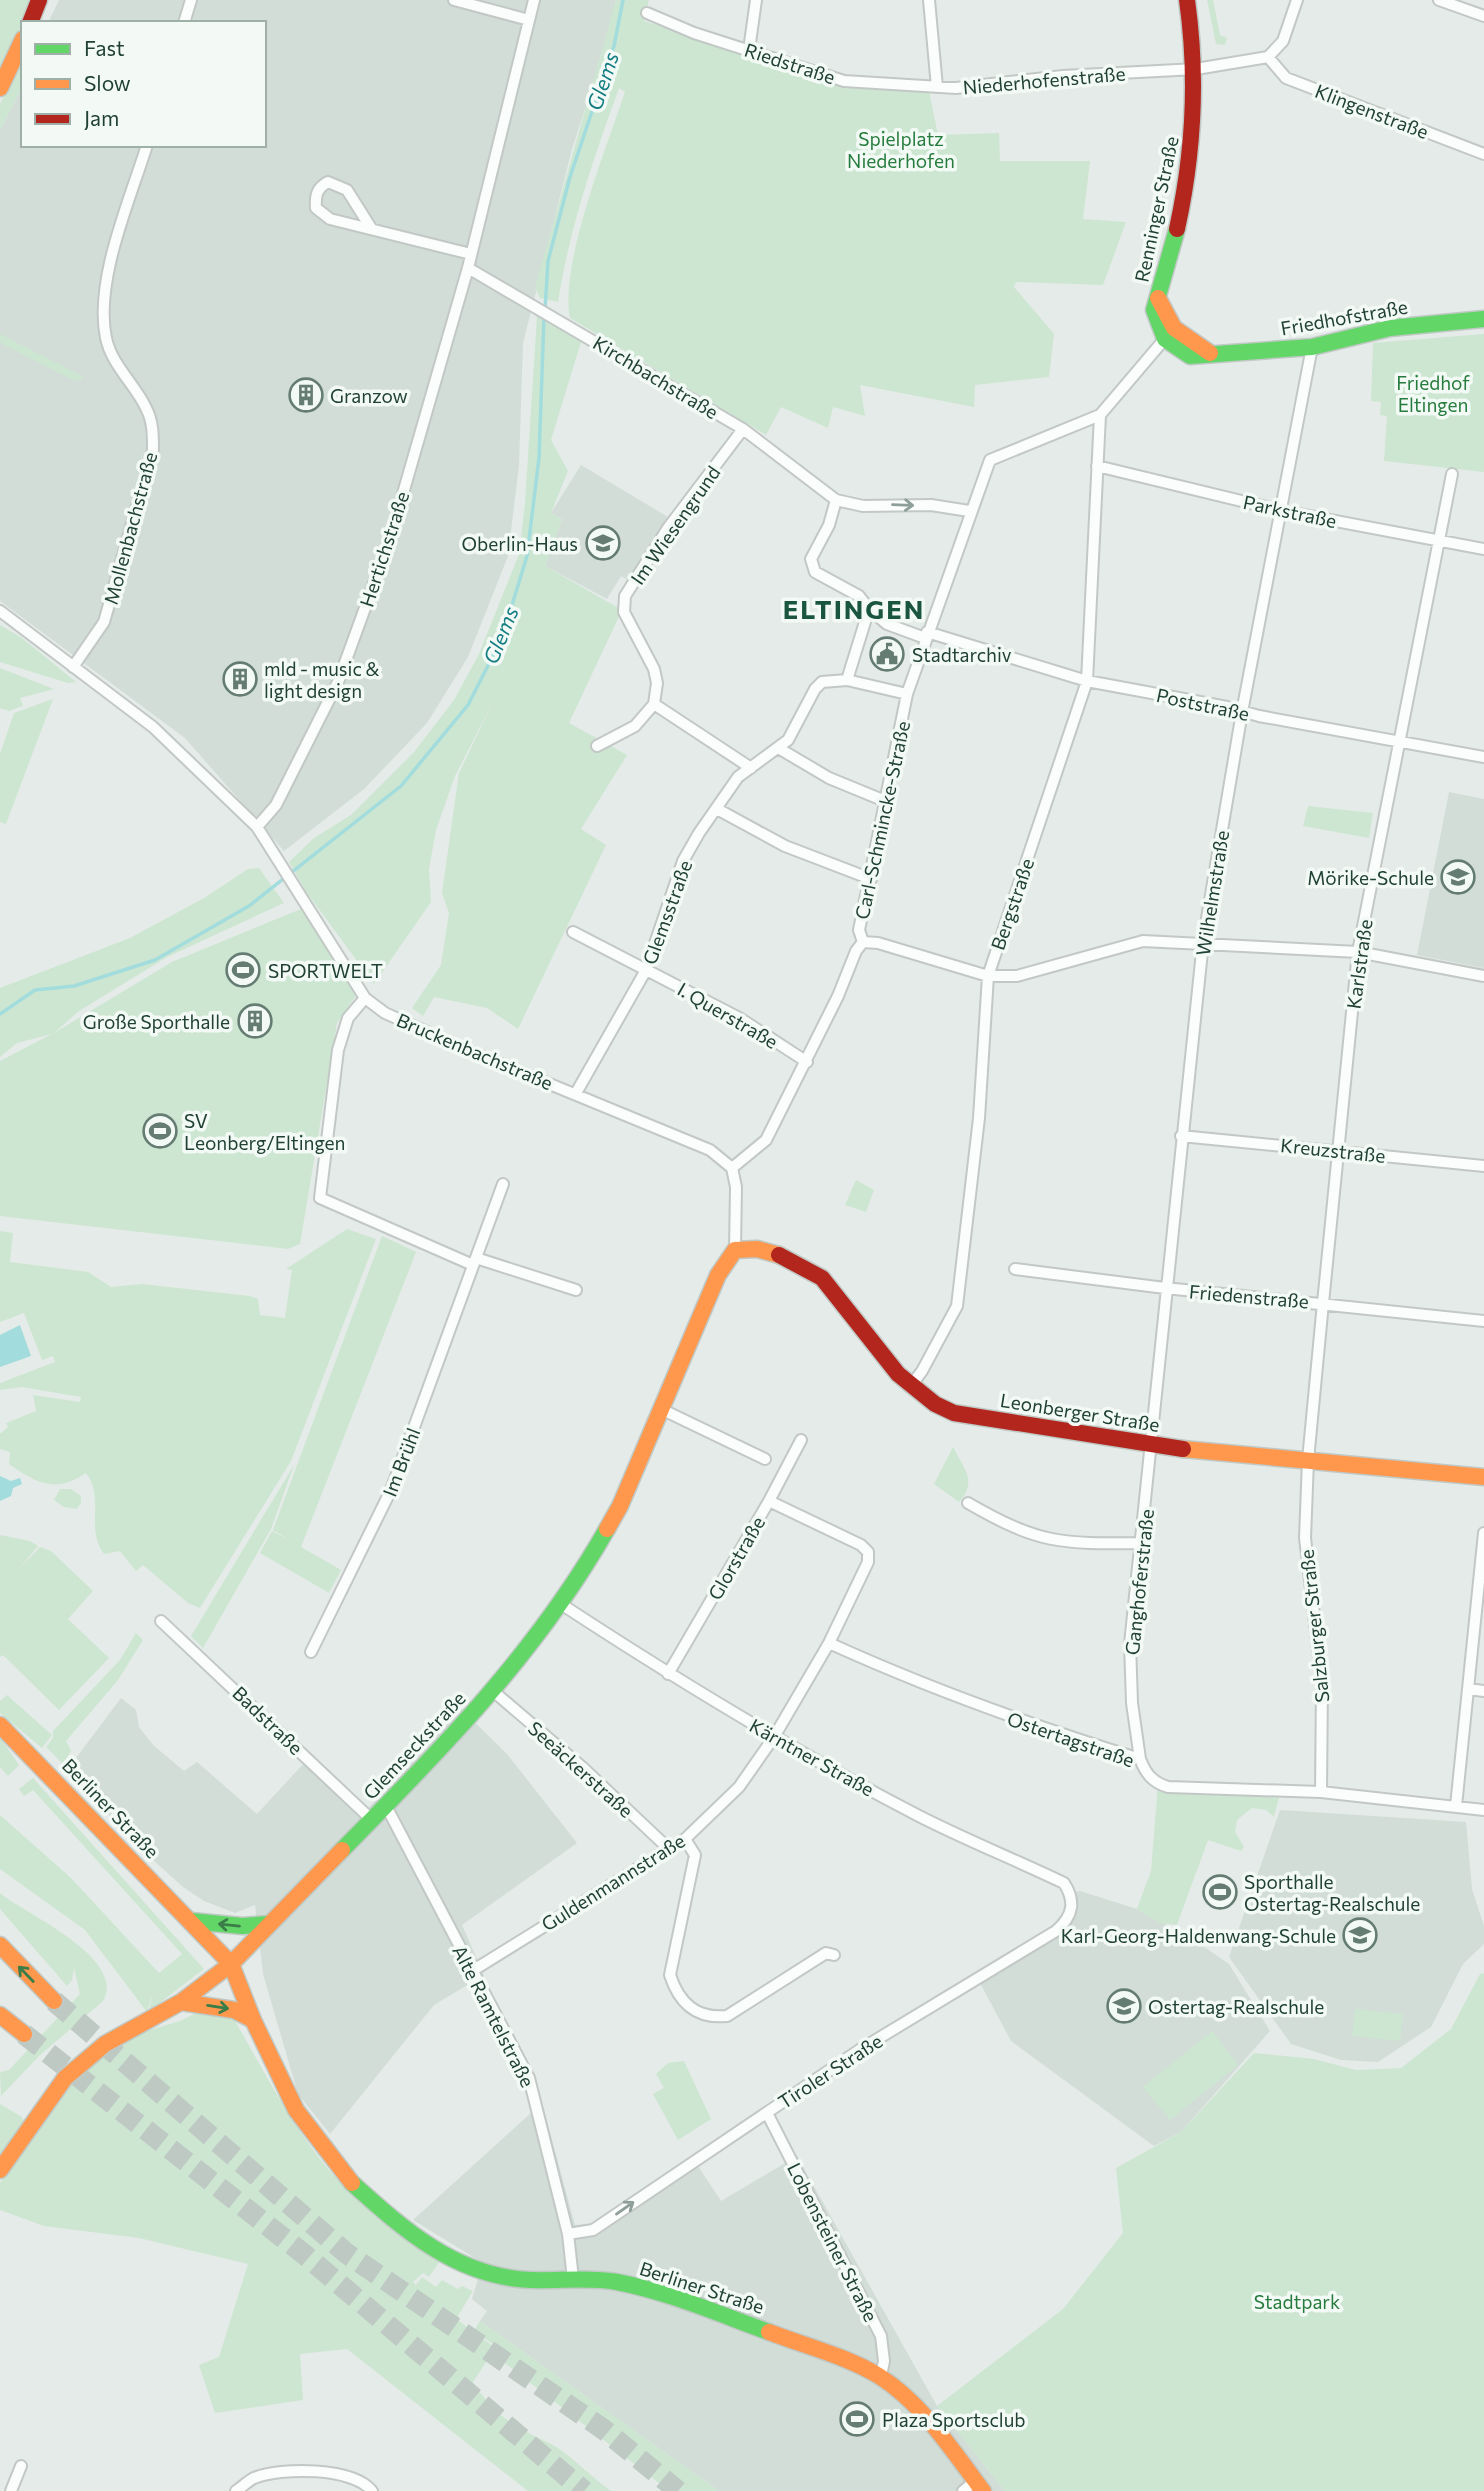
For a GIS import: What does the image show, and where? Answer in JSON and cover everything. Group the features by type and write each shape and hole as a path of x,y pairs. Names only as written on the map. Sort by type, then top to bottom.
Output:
{"main road":[{"path":"31,21 39,0"},
{"name":"Renninger Straße","path":"1169,333 1158,298 1183,196 1194,133 1196,69 1187,0"},
{"path":"0,88 21,43"},
{"name":"Friedhofstraße","path":"1169,333 1210,353 1312,347 1390,328 1484,319"},
{"name":"Leonberger Straße","path":"735,1250 758,1248 807,1268 822,1278 910,1387 932,1405 954,1413 1153,1446 1484,1477"},
{"name":"Glemseckstraße","path":"0,2170 48,2100 85,2059 132,2027 181,2002 231,1964 386,1806 493,1691 561,1604 620,1506 718,1276 735,1250"},
{"name":"Berliner Straße","path":"0,1725 231,1964 253,2020 296,2109 321,2147 361,2193 410,2235 454,2261 488,2273 528,2280 613,2281 658,2291 881,2376 905,2393 930,2420 974,2488"},
{"path":"191,1921 242,1926 268,1924"},
{"path":"0,1945 54,2001"},
{"path":"181,2002 234,2010 253,2020"},
{"path":"0,2015 24,2034"}],"street":[{"path":"185,21 191,0"},
{"path":"454,0 529,20"},
{"name":"Hertichstraße","path":"257,827 276,805 338,682 389,542 468,268 534,0"},
{"path":"749,50 756,0"},
{"name":"Niederhofenstraße","path":"929,0 937,87 1196,69 1268,57"},
{"path":"1268,57 1283,41 1297,0"},
{"path":"1439,0 1484,16"},
{"name":"Riedstraße","path":"647,13 694,33 844,80 937,87"},
{"name":"Klingenstraße","path":"1268,57 1286,78 1484,154"},
{"name":"Mollenbachstraße","path":"73,667 104,622 152,450 153,425 146,407 121,372 106,338 105,297 111,261 146,147"},
{"path":"371,228 347,190 328,182 319,187 315,198 319,214 330,219 471,254"},
{"name":"Kirchbachstraße","path":"468,268 553,315 743,429 836,500 863,506 931,505 970,511"},
{"path":"1100,415 1169,333"},
{"name":"Wilhelmstraße","path":"1153,1446 1165,1288 1203,942 1242,712 1283,511 1312,347"},
{"name":"Carl-Schmincke-Straße","path":"732,1168 766,1140 807,1062 856,951 863,942 859,930 908,694 926,635 990,460 1100,415"},
{"name":"Bergstraße","path":"910,1387 922,1371 957,1306 979,1118 988,976 1087,681 1100,415"},
{"name":"Im Wiesengrund","path":"654,704 657,683 654,669 624,612 625,596 668,528 743,429"},
{"name":"Parkstraße","path":"1097,466 1283,511 1484,549"},
{"name":"Karlstraße","path":"1308,1460 1358,952 1452,474"},
{"name":"Poststraße","path":"836,500 829,525 811,559 815,572 859,596 869,609 887,624 1087,681 1398,743 1484,757"},
{"path":"847,680 869,609"},
{"name":"Bruckenbachstraße","path":"0,611 153,727 257,827 365,998 385,1013 462,1048 710,1150 732,1168"},
{"name":"Glemsstraße","path":"576,1093 646,970 683,862 737,777 780,749 788,740 815,689 822,682 847,680 908,694"},
{"path":"597,746 635,726 654,704 751,768"},
{"path":"780,749 830,778 885,801"},
{"path":"717,809 785,846 871,879"},
{"name":"I. Querstraße","path":"573,932 741,1019 807,1062"},
{"path":"863,942 878,943 988,976 1017,976 1143,941 1358,952 1484,976"},
{"path":"365,998 348,1018 338,1050 320,1198 475,1261 576,1290"},
{"name":"Kreuzstraße","path":"1181,1136 1484,1166"},
{"path":"732,1168 736,1187 735,1250"},
{"name":"Im Brühl","path":"311,1652 391,1490 503,1184"},
{"name":"Friedenstraße","path":"1014,1269 1165,1288 1484,1321"},
{"path":"663,1410 765,1459"},
{"name":"Glorstraße","path":"667,1674 769,1501 801,1440"},
{"name":"Ganghoferstraße","path":"1140,1759 1132,1703 1130,1644 1153,1446"},
{"name":"Salzburger Straße","path":"1308,1460 1305,1538 1322,1682 1324,1739 1321,1792"},
{"name":"Guldenmannstraße","path":"472,1971 685,1839 739,1787 774,1737 829,1643 868,1562 868,1552 861,1545 769,1501"},
{"path":"968,1503 1012,1528 1040,1538 1070,1544 1142,1543"},
{"path":"1456,1806 1484,1533"},
{"name":"Kärntner Straße","path":"561,1604 667,1674 774,1737 920,1817 1064,1882 1071,1893"},
{"name":"Badstraße","path":"161,1621 372,1820"},
{"name":"Ostertagstraße","path":"829,1643 918,1683 1025,1723 1140,1759 1147,1774 1158,1784 1168,1787 1321,1792 1484,1810"},
{"path":"1468,1689 1484,1691"},
{"name":"Seeäckerstraße","path":"493,1691 582,1766 668,1848"},
{"name":"Alte Ramtelstraße","path":"386,1806 529,2078 568,2234 573,2280"},
{"path":"685,1839 695,1856 670,1975 676,1993 692,2009 708,2016 727,2016 826,1953 834,1955"},
{"name":"Tiroler Straße","path":"568,2234 593,2230 861,2049 1056,1930 1069,1919 1072,1908 1071,1893"},
{"name":"Lobensteiner Straße","path":"766,2113 881,2336 884,2361 881,2376"},
{"path":"11,2491 21,2466"},
{"path":"236,2491 254,2478 281,2471 301,2471 359,2480 372,2491"}],"shaded area":[{"path":"59,0 616,0 603,54 572,149 523,343 519,465 508,556 468,657 427,723 364,789 284,851 185,738 0,601 0,130 21,89 21,147 266,147 266,21 49,21"},
{"name":"Oberlin-Haus","path":"581,465 668,517 630,581 621,576 607,599 545,566 562,519 551,513"},
{"name":"Mörike-Schule","path":"1449,792 1484,799 1484,968 1417,955"},
{"path":"121,1698 136,1710 139,1727 153,1745 184,1771 197,1762 257,1814 306,1761 363,1814 461,1709 507,1754 577,1843 462,1925 484,1975 434,2005 330,2134 298,2094 263,1974 255,1905 235,1913 204,1901 183,1887 141,1849 67,1770"},
{"name":"Karl-Georg-Haldenwang-Schule","path":"1280,1810 1466,1822 1472,1889 1484,1926 1484,1944 1463,1964 1431,2027 1378,2062 1341,2060 1291,2044 1229,1957"},
{"name":"Ostertag-Realschule","path":"1080,1891 1137,1909 1191,1938 1229,1964 1270,2031 1181,2132 1154,2146 1011,2041 979,1981 1069,1919 1071,1893"},
{"path":"542,2103 575,2225 593,2224 692,2157 721,2201 797,2156 937,2406 1005,2491 719,2491 480,2321 487,2311 472,2299 483,2263 413,2220"}],"green space":[{"path":"0,0 33,0 21,21 0,72"},
{"name":"Spielplatz Niederhofen","path":"616,0 649,0 644,21 843,87 929,91 938,135 999,133 1000,161 1090,161 1083,219 1126,222 1103,285 1016,282 1014,287 1054,334 1049,377 975,385 974,407 860,385 865,416 833,407 828,428 781,407 766,435 570,318 568,296 571,268 587,206 625,92 619,88 591,167 558,302 540,298 535,288"},
{"path":"1207,0 1213,0 1220,35 1227,38 1225,45 1216,44"},
{"path":"21,64 21,89 0,130 0,104"},
{"path":"537,316 581,342 551,440 568,471 551,513 562,519 545,566 622,610 569,723 627,755 581,829 606,845 518,1029 487,1008 434,997 423,1016 412,1008 441,965 449,913 442,893 459,773 493,702 455,776 436,830 429,869 431,902 374,984 305,890 289,862 314,838 351,815 414,752 454,700 479,654 519,554 525,503"},
{"path":"0,334 82,376 82,379 73,380 0,343"},
{"name":"Friedhof Eltingen","path":"1484,334 1484,472 1384,461 1387,416 1380,415 1381,402 1371,401 1373,343"},
{"path":"0,625 22,638 76,682 68,683 0,662"},
{"path":"0,668 54,689 20,698 23,706 9,711 0,708"},
{"path":"53,699 6,824 0,822 0,754 14,713"},
{"path":"1308,806 1373,813 1369,838 1303,826"},
{"name":"SV Leonberg/Eltingen","path":"259,868 284,903 167,957 79,1011 54,1033 172,962 301,909 357,994 337,1023 300,1244 288,1249 0,1216 0,1061 52,1034 17,1043 0,1057 0,988 130,938 204,898 248,869"},
{"path":"856,1180 874,1190 866,1212 845,1205"},
{"path":"347,1229 376,1239 291,1461 200,1608 188,1603 143,1565 136,1571 120,1551 104,1554 96,1534 94,1492 86,1473 65,1483 46,1484 9,1464 10,1452 0,1449 0,1434 8,1427 6,1423 36,1411 33,1395 80,1402 81,1397 22,1387 0,1390 0,1383 55,1362 53,1356 42,1360 24,1313 0,1322 0,1231 13,1233 10,1262 88,1272 111,1287 142,1284 250,1296 258,1299 260,1315 285,1318 292,1270 286,1269"},
{"path":"382,1236 416,1252 301,1547 341,1570 329,1593 260,1553 272,1531 291,1541 273,1530"},
{"path":"953,1447 968,1481 965,1495 959,1502 934,1484"},
{"path":"294,1465 271,1529 203,1648 191,1636"},
{"path":"60,1489 71,1489 81,1496 77,1509 64,1507 54,1500"},
{"path":"0,1535 30,1541 38,1546 18,1570 40,1547 51,1551 93,1591 68,1619 109,1658 59,1710 3,1655 0,1657"},
{"path":"136,1633 143,1640 118,1680 66,1741 71,1751 63,1764 46,1747 53,1738 53,1731 120,1660"},
{"path":"7,1695 52,1735 42,1748 0,1713 0,1701"},
{"path":"0,1737 19,1765 8,1776 0,1767"},
{"path":"33,1778 204,1969 149,2011 153,1993 147,2012 85,1930 0,1869 0,1815 71,1878 159,1973 182,1954 33,1790 24,1796 19,1789"},
{"path":"1158,1784 1281,1790 1274,1817 1266,1810 1252,1808 1237,1820 1235,1832 1244,1847 1241,1851 1208,1840 1177,1925 1160,1923 1137,1909 1151,1871"},
{"path":"0,1893 71,1939 101,1969 107,1985 103,2001 38,2057 1,2096 0,2072 9,2070 80,1994 74,1968 72,1980 67,1986 0,1909"},
{"name":"Stadtpark","path":"1484,1973 1484,2491 1005,2491 937,2406 1063,2309 1123,2233 1116,2168 1181,2132 1254,2053 1314,2059 1356,2070 1401,2068 1451,2029 1480,1974"},
{"path":"1355,2009 1403,2014 1400,2041 1352,2036"},
{"path":"212,2012 234,2019 290,2115 328,2169 381,2219 440,2261 429,2277 423,2273 413,2282 416,2285 422,2277 436,2287 442,2280 458,2289 462,2286 473,2291 456,2319 501,2352 497,2356 503,2351 474,2331 480,2321 719,2491 661,2491 664,2487 492,2353 473,2382 481,2394 498,2413 558,2448 611,2491 528,2491 347,2349 300,2354 303,2400 215,2413 199,2365 219,2357 248,2264 139,2238 44,2226 0,2210 0,2183 54,2100 83,2066 126,2037 180,2021 196,2013"},
{"path":"1212,2031 1238,2065 1170,2120 1143,2087"},
{"path":"684,2061 711,2119 678,2140 653,2094 664,2088 656,2074 668,2063"},
{"path":"0,2104 22,2117 23,2121 0,2159"}],"water":[{"path":"20,1325 31,1356 0,1367 0,1335"},
{"path":"0,1476 11,1481 20,1478 22,1484 13,1488 11,1496 0,1501"}],"waterway":[{"name":"Glems","path":"545,310 548,261 570,177 614,46 623,0"},
{"name":"Glems","path":"0,1014 35,990 74,986 155,960 249,906 401,786 468,705 502,638 527,556 539,458 544,317"}],"tunnel":[{"path":"54,2001 346,2253 603,2429 678,2491"},
{"path":"24,2034 305,2255 584,2491"}],"traffic: fast":[{"path":"1177,229 1154,310 1165,339 1190,356 1312,347 1390,328 1484,319"},
{"path":"342,1850 451,1737 519,1658 580,1574 607,1529"},
{"path":"191,1921 242,1926 268,1924"},
{"path":"352,2183 412,2234 433,2248 479,2270 504,2277 531,2280 585,2279 636,2286 675,2297 769,2332"}],"traffic: slow":[{"path":"0,88 21,43"},
{"path":"1158,298 1174,328 1210,353"},
{"path":"607,1529 620,1506 718,1275 735,1250 757,1249 779,1255"},
{"path":"1183,1449 1484,1477"},
{"path":"0,1725 231,1964 253,2020 296,2110 352,2183"},
{"path":"0,2170 65,2078 105,2044 181,2002 231,1964 342,1850"},
{"path":"0,1945 54,2001"},
{"path":"181,2002 234,2010 253,2020"},
{"path":"0,2015 24,2034"},
{"path":"769,2332 853,2363 895,2387 936,2429 983,2491"}],"traffic: jam":[{"path":"31,21 39,0"},
{"path":"1177,229 1191,143 1193,86 1187,0"},
{"path":"779,1255 822,1278 898,1374 935,1404 954,1413 1183,1449"}],"place":[{"name":"Granzow","path":"306,395"},
{"name":"Oberlin-Haus","path":"603,543"},
{"name":"Stadtarchiv","path":"887,654"},
{"name":"mld - music & light design","path":"240,679"},
{"name":"Mörike-Schule","path":"1458,877"},
{"name":"SPORTWELT","path":"243,970"},
{"name":"Große Sporthalle","path":"255,1021"},
{"name":"SV Leonberg/Eltingen","path":"160,1131"},
{"name":"Sporthalle Ostertag-Realschule","path":"1220,1892"},
{"name":"Karl-Georg-Haldenwang-Schule","path":"1360,1935"},
{"name":"Ostertag-Realschule","path":"1124,2006"},
{"name":"Plaza Sportsclub","path":"857,2419"}],"district":[{"name":"ELTINGEN","path":"854,608"}]}
